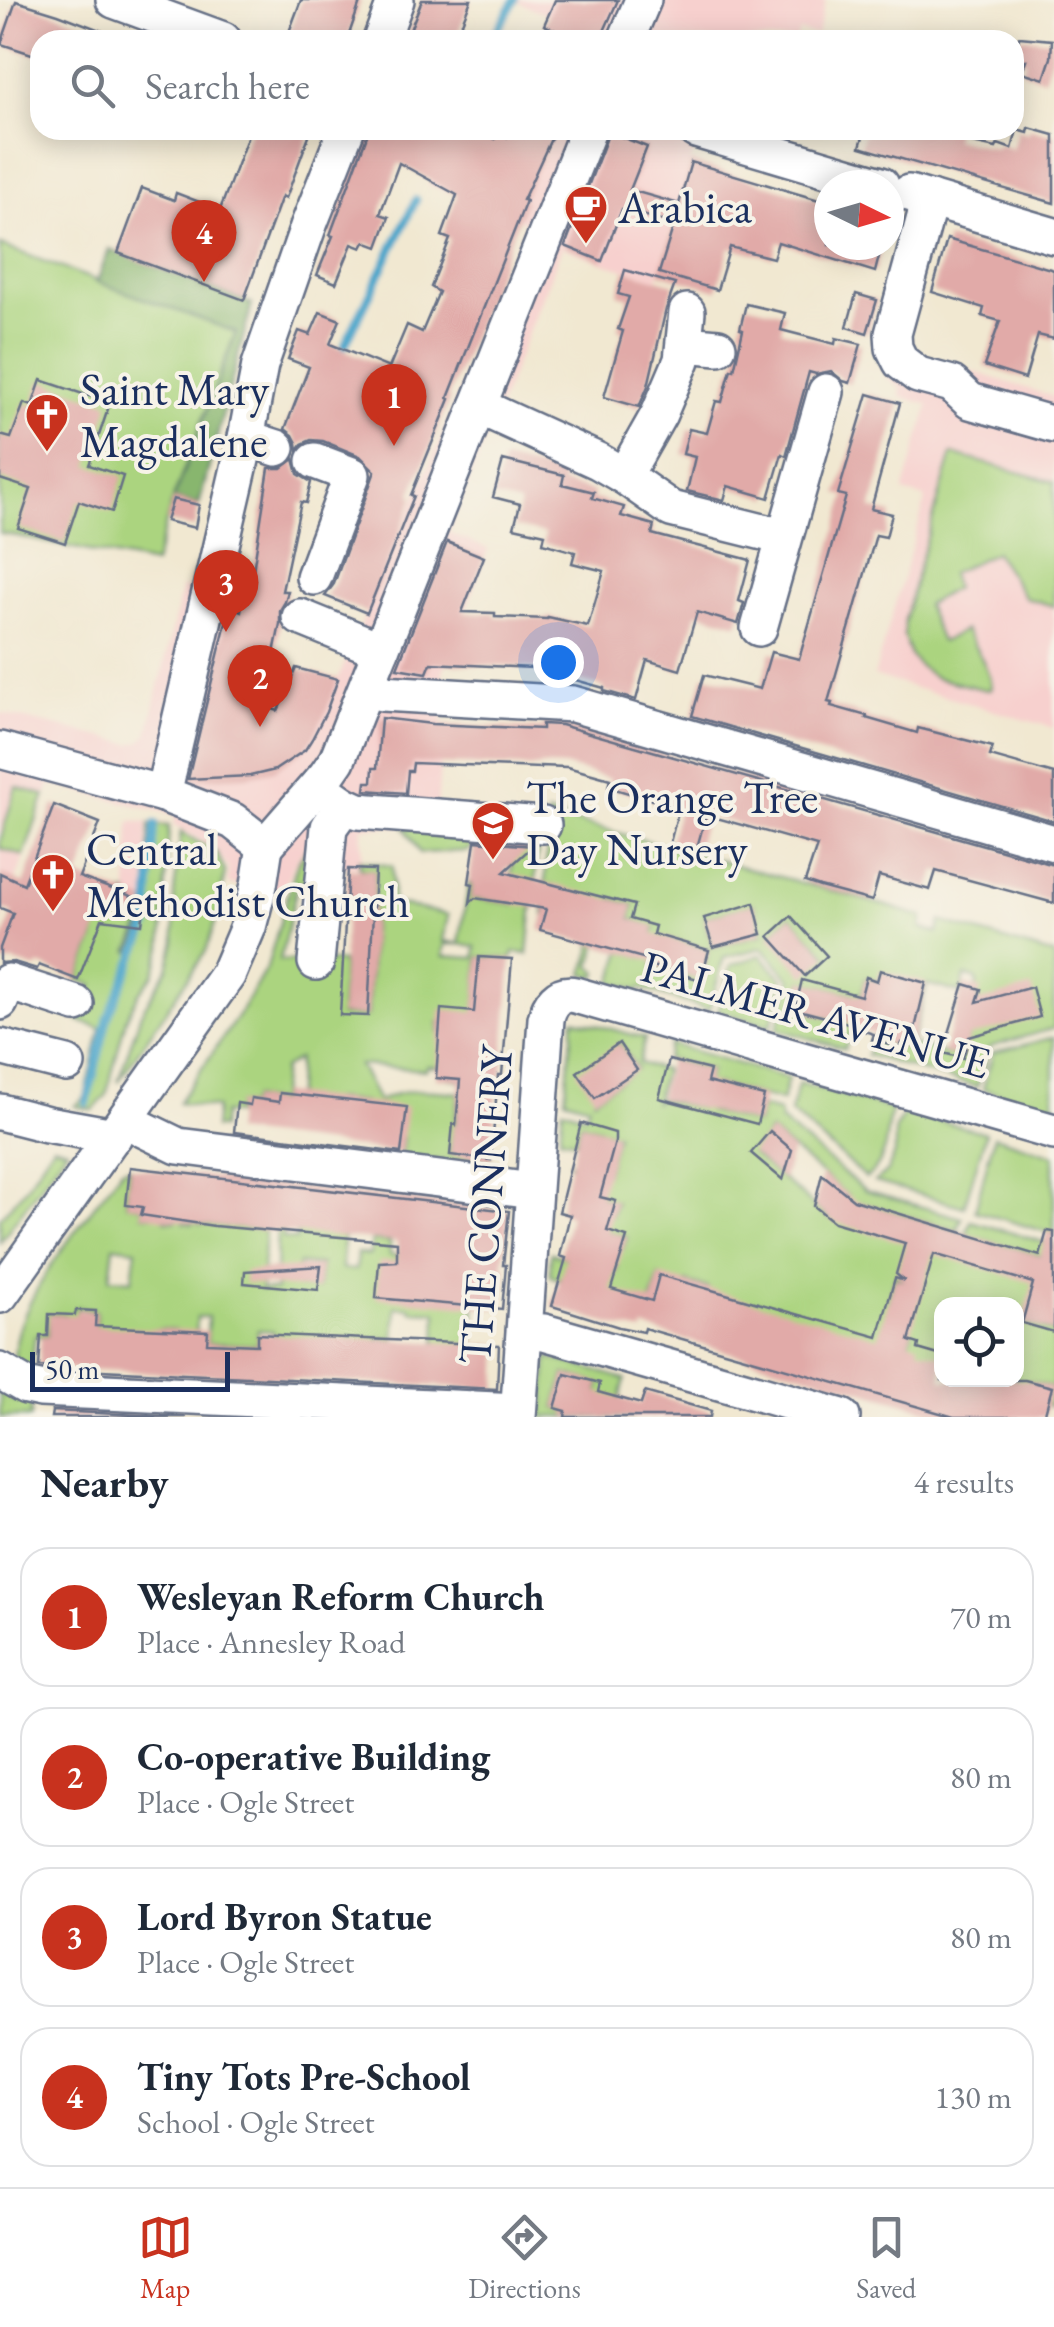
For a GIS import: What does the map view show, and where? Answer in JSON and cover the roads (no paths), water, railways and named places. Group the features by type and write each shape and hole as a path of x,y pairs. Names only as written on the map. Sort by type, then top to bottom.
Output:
{"street":[{"path":"114,0 196,30"},
{"path":"385,30 396,0"},
{"path":"630,30 644,0"},
{"path":"163,794 261,443 260,366 342,140"},
{"path":"316,962 337,760 584,140"},
{"path":"730,140 831,170"},
{"path":"904,192 1054,236"},
{"path":"930,200 893,334 901,362 918,375 952,384 970,401 1054,426"},
{"path":"624,476 697,335"},
{"path":"758,628 826,392"},
{"path":"478,406 598,461 671,509 784,537"},
{"path":"314,577 352,475 315,461"},
{"path":"300,618 381,650"},
{"path":"366,690 573,704 1054,843"},
{"path":"0,750 163,794 233,821 265,846"},
{"path":"331,796 368,812 543,825"},
{"path":"0,1296 228,974 248,927 265,846 331,796"},
{"path":"0,1002 8,982 76,1004"},
{"name":"PALMER AVENUE","path":"554,1002 568,993 1054,1132"},
{"name":"THE CONNERY","path":"518,1414 546,1019 554,1002"},
{"path":"0,1047 68,1064"},
{"path":"0,1112 46,1124 141,1128 178,1146 533,1191"},
{"path":"524,1331 544,1332 842,1417"},
{"path":"0,1371 26,1386 40,1389 518,1414"}],"waterway":[{"path":"497,30 515,0"},
{"path":"345,345 416,200"},
{"path":"87,1103 108,1017 148,926 155,824"}],"place":[{"name":"Arabica","path":"586,245"},
{"name":"Tiny Tots Pre-School","path":"204,282"},
{"name":"Wesleyan Reform Church","path":"394,446"},
{"name":"Saint Mary Magdalene","path":"47,453"},
{"name":"Lord Byron Statue","path":"226,632"},
{"name":"Co-operative Building","path":"260,727"},
{"name":"The Orange Tree Day Nursery","path":"493,861"},
{"name":"Central Methodist Church","path":"53,913"}]}
